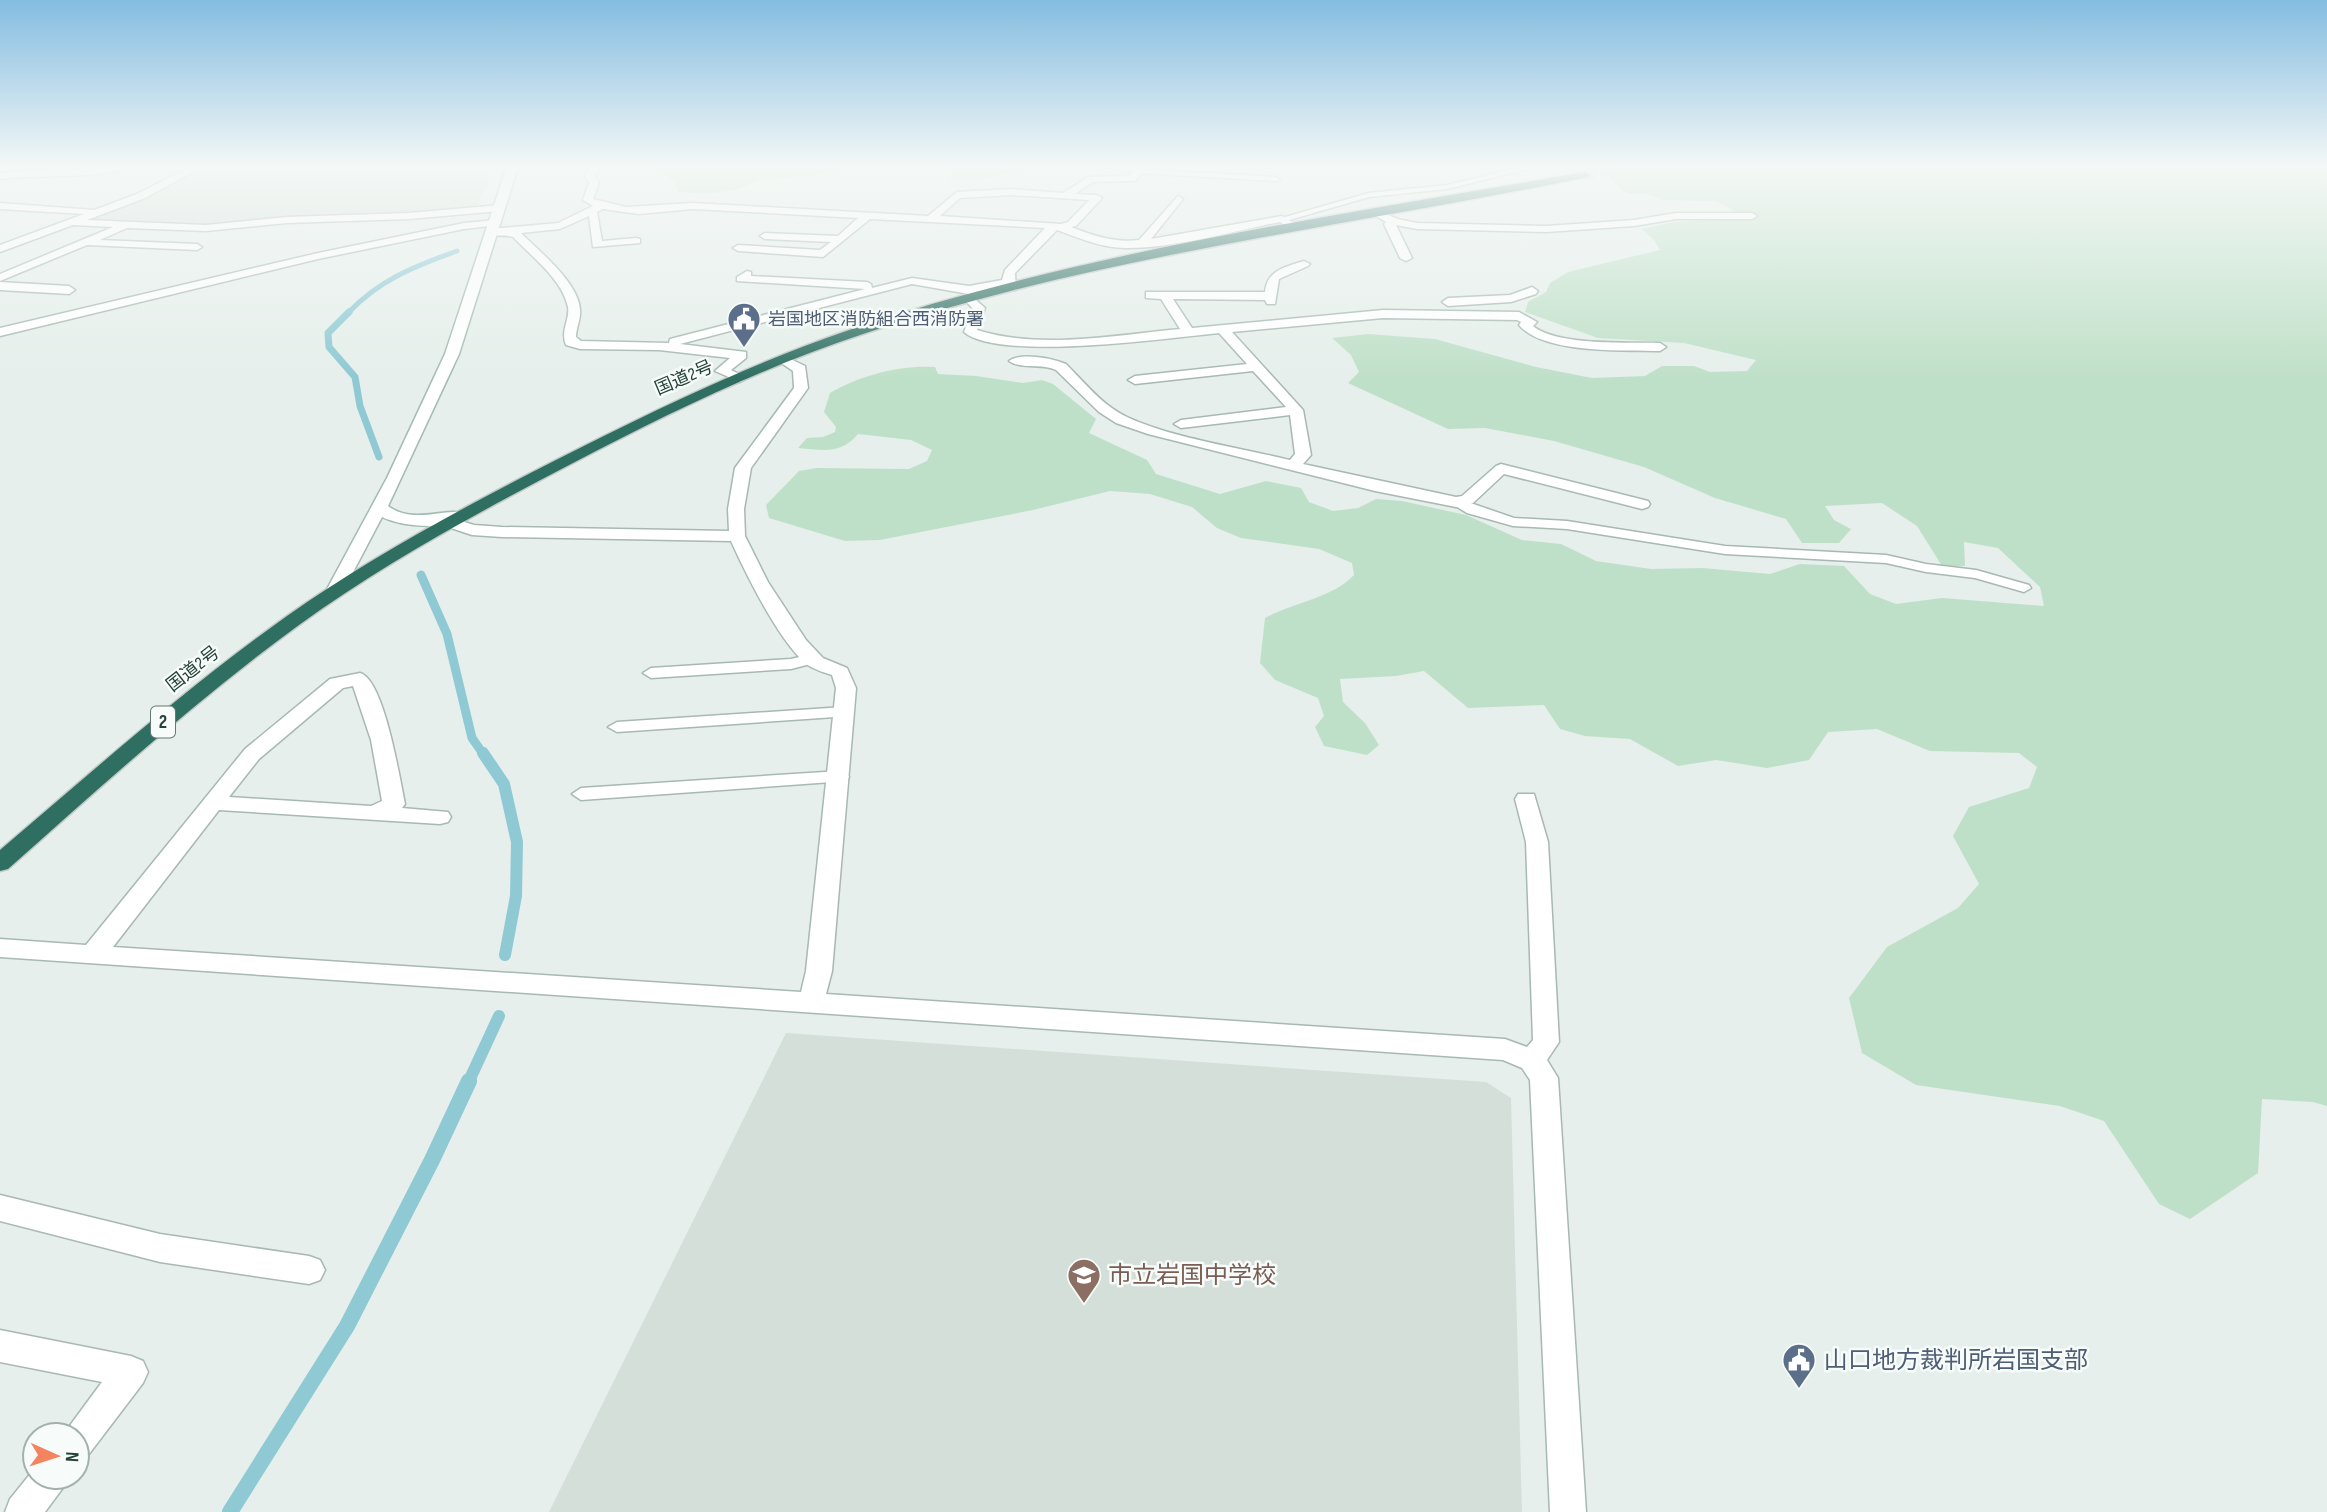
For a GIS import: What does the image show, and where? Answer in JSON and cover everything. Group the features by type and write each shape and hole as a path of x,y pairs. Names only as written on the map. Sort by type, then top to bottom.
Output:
{"highway":[{"name":"国道2号","path":"0,863 180,708 335,591 454,519 654,415 854,333 1010,285 1252,237"}],"street":[{"path":"0,249 31,237"},
{"path":"0,278 99,237"},
{"path":"0,332 318,256 413,237"},
{"path":"335,591 380,507 452,354 490,237"},
{"path":"518,237 567,292 575,306 569,336 571,342 580,345 659,346 741,355 722,371 740,379"},
{"path":"596,237 597,245 636,242"},
{"path":"772,237 839,239"},
{"path":"738,248 823,254 842,237"},
{"path":"659,346 912,281 969,290 1010,285 1009,272 1043,237"},
{"path":"1089,237 1112,244 1144,244 1185,237"},
{"path":"1144,244 1147,237"},
{"path":"1395,237 1406,258"},
{"path":"86,242 197,247"},
{"path":"1150,295 1270,298 1270,281 1278,272 1304,264"},
{"path":"747,274 741,279 883,288"},
{"path":"0,286 69,290"},
{"path":"1383,314 1418,304 1511,298 1532,291"},
{"path":"1168,295 1167,299 1188,332"},
{"path":"970,299 979,308 970,332 992,339 1065,344 1383,314 1519,316 1531,322 1525,325 1531,332 1562,340 1598,345 1660,346"},
{"path":"1222,329 1296,410 1303,455 1294,465"},
{"path":"784,360 800,369 802,388 743,468 736,509 737,536 759,582 812,659 840,672 846,688 819,971 811,1004"},
{"path":"1016,361 1037,361 1061,366 1104,409 1121,420 1153,431 1375,486 1456,502 1467,500 1501,469 1642,504"},
{"path":"1136,380 1256,367"},
{"path":"1181,424 1296,410"},
{"path":"380,507 391,518 420,521 454,519 472,530 737,536"},
{"path":"93,954 252,754 300,710 337,683 360,679 373,708 384,748 394,804 373,813"},
{"path":"1526,799 1537,842 1546,1042 1532,1060"},
{"path":"213,803 440,817"},
{"path":"0,948 1505,1050 1532,1060 1544,1078 1568,1512"},
{"path":"0,1208 159,1248 309,1270"},
{"path":"0,1346 131,1372 91,1424"},
{"path":"23,1512 39,1491"}],"lane":[{"path":"1456,502 1472,510 1513,522 1567,525 1725,550 1886,559 1926,568 1976,574 2024,588"},
{"path":"651,673 791,664 812,659"},
{"path":"617,727 844,712"},
{"path":"582,794 839,777"}],"shaded area":[{"name":"市立岩国中学校","path":"786,1033 1486,1082 1511,1098 1522,1512 549,1512"}],"green space":[{"path":"1650,237 2327,237 2327,1106 2313,1102 2262,1099 2258,1173 2190,1219 2159,1204 2104,1121 2060,1106 1916,1085 1862,1053 1849,998 1887,947 1958,908 1979,884 1953,836 1969,807 2029,788 2037,767 2019,753 1930,751 1877,729 1828,732 1809,760 1767,768 1716,760 1678,766 1630,739 1585,736 1560,729 1544,705 1468,708 1424,671 1396,676 1340,679 1343,702 1365,723 1379,745 1367,755 1324,746 1315,727 1324,716 1318,698 1275,680 1260,663 1265,618 1334,590 1354,575 1352,563 1319,549 1241,538 1217,528 1192,507 1150,494 1110,491 1033,510 880,540 845,541 769,518 766,505 799,471 817,468 909,469 927,461 932,450 911,440 858,434 845,445 831,450 798,448 807,438 823,437 835,432 836,427 824,412 830,393 881,373 935,367 938,374 1023,383 1042,380 1053,384 1096,419 1089,433 1147,460 1156,474 1220,494 1266,481 1301,488 1309,502 1333,511 1358,508 1376,499 1402,501 1466,515 1522,540 1561,544 1596,561 1651,569 1702,568 1770,574 1800,564 1844,566 1870,594 1896,604 1942,598 2044,606 2040,587 1998,548 1964,542 1965,566 1942,566 1917,526 1882,503 1825,506 1834,520 1851,529 1839,543 1802,543 1786,519 1715,498 1644,467 1554,441 1485,428 1448,429 1348,383 1359,372 1351,355 1332,338 1368,334 1435,339 1536,367 1592,378 1645,376 1662,366 1694,366 1710,372 1747,371 1756,360 1684,343 1598,338 1525,312 1528,302 1546,292 1550,283 1568,272 1660,250"}],"waterway":[{"path":"379,457 360,406 355,377 329,347 328,333 360,301 385,283 457,251"},
{"path":"421,575 447,634 472,738 484,755"},
{"path":"483,753 504,784 517,842 516,896 505,955"},
{"path":"468,1083 499,1016"},
{"path":"230,1512 347,1326 469,1081"}],"place":[{"name":"岩国地区消防組合西消防署","path":"744,349"},
{"name":"市立岩国中学校","path":"1084,1305"},
{"name":"山口地方裁判所岩国支部","path":"1799,1390"}]}
